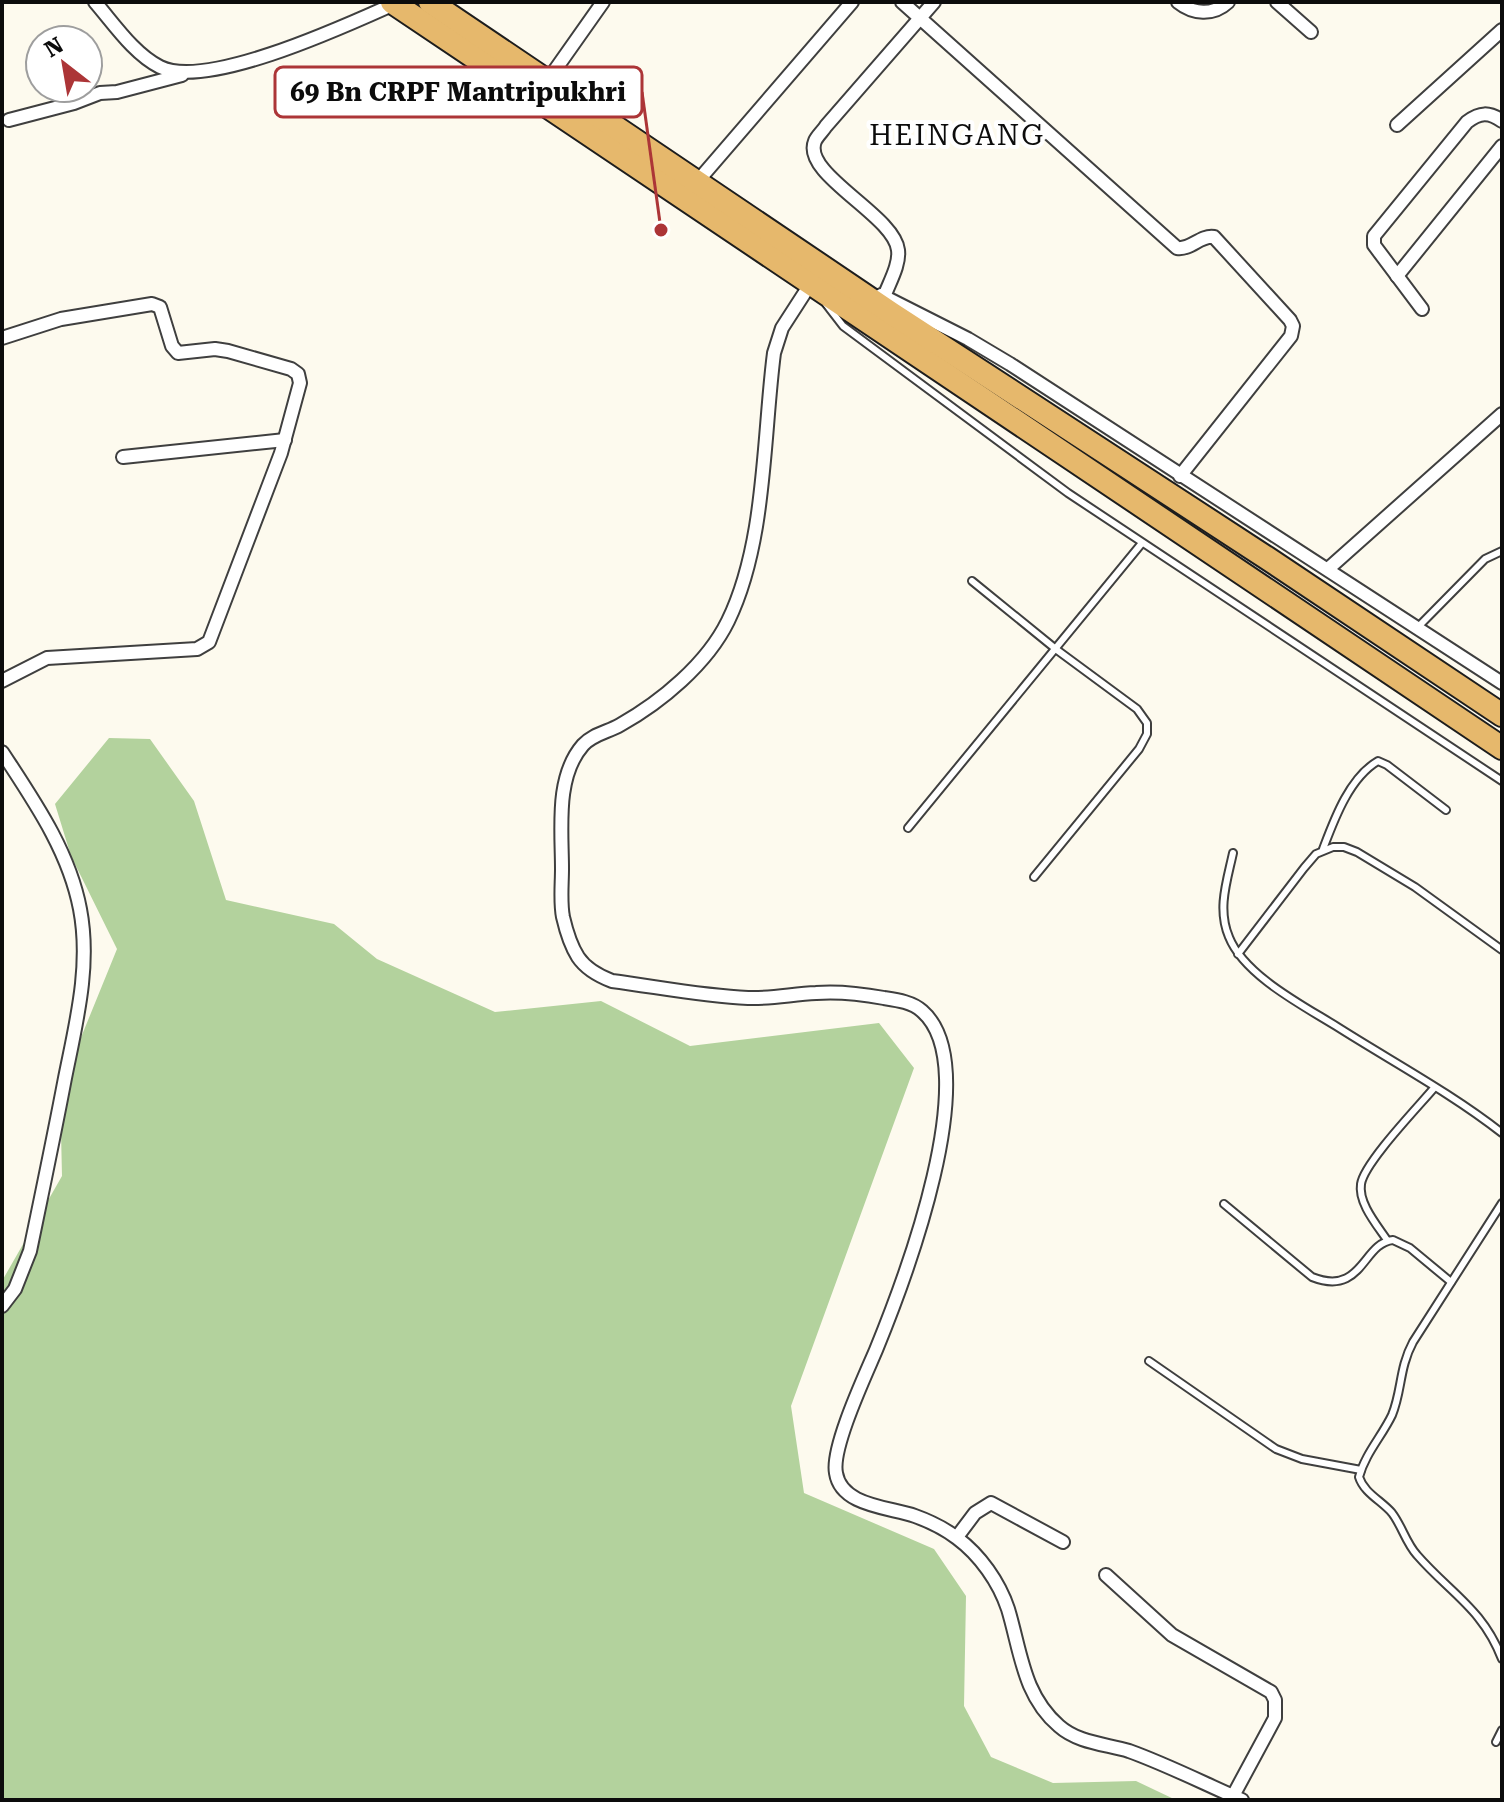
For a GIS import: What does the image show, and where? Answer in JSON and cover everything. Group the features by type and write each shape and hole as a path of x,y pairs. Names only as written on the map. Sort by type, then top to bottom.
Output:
{"highway":[{"path":"430,2 697,182 816,278 1502,748"},
{"path":"393,3 816,278 1267,558 1502,715"}],"street":[{"path":"95,2 152,62 172,71 204,70"},
{"path":"548,80 603,2"},
{"path":"697,182 852,2"},
{"path":"902,2 1177,248 1183,249 1207,236 1214,237 1290,320 1293,326 1291,336 1180,476"},
{"path":"884,297 899,256 898,245 818,163 813,150 815,140 934,2"},
{"path":"1178,2 1200,12 1218,10 1228,2"},
{"path":"1277,2 1311,32"},
{"path":"9,120 100,93 117,92 263,56 311,40 393,3"},
{"path":"1397,125 1502,30"},
{"path":"1422,309 1374,245 1374,236 1467,122 1476,115 1484,114 1492,114 1502,121"},
{"path":"1397,276 1502,146"},
{"path":"1106,1575 1172,1635 1271,1692 1275,1700 1275,1718 1238,1798 1152,1760 1084,1740 1060,1727 1045,1711 1023,1669 1008,1609 986,1567 957,1537 911,1515 867,1504 841,1486 835,1466 840,1442 891,1312 921,1223 944,1124 948,1082 937,1036 927,1016 913,1005 872,996 837,992 747,998 612,981 592,971 580,960 563,916 562,806 566,778 574,759 589,740 618,727 648,707 698,663 720,637 742,589 757,511 774,353 782,328 816,278 884,297 968,339 1502,683"},
{"path":"2,338 61,319 156,305 162,311 172,346 178,353 215,349 228,351 291,369 298,374 300,383 285,440 214,634 205,646 47,658 2,681"},
{"path":"1328,569 1502,414"},
{"path":"123,457 285,440"},
{"path":"2,752 52,831 70,873 85,940 80,1002 30,1251 15,1289 2,1306"},
{"path":"957,1537 975,1513 991,1503 1063,1542"}],"lane":[{"path":"816,278 830,313 843,326 1068,493 1502,781"},
{"path":"908,828 1142,543"},
{"path":"1418,627 1485,559 1502,551"},
{"path":"972,581 1057,650 1137,709 1147,723 1147,734 1139,749 1034,877"},
{"path":"1238,954 1304,868 1323,849 1344,802 1366,771 1378,761 1446,810"},
{"path":"1323,849 1344,847 1357,852 1415,887 1502,950"},
{"path":"1233,853 1223,897 1223,918 1238,954 1252,969 1502,1133"},
{"path":"1434,1088 1369,1166 1360,1184 1370,1215 1387,1240 1410,1248 1451,1282"},
{"path":"1502,1203 1408,1352 1402,1364 1393,1413 1359,1477 1364,1487 1394,1515 1414,1552 1473,1608 1502,1659"},
{"path":"1224,1204 1312,1277 1323,1281 1348,1278 1387,1240"},
{"path":"1149,1361 1276,1449 1302,1459 1361,1470"},
{"path":"1496,1742 1502,1730"}],"green space":[{"path":"109,738 150,739 194,801 226,900 334,924 377,959 495,1012 601,1001 690,1046 879,1023 914,1068 791,1406 804,1493 934,1549 966,1596 964,1706 991,1757 1053,1783 1136,1781 1176,1800 2,1800 2,1281 62,1176 60,1089 117,949 71,856 55,804"}],"place":[{"name":"69 Bn CRPF Mantripukhri","path":"661,230"}],"district":[{"name":"HEINGANG","path":"957,135"}]}
